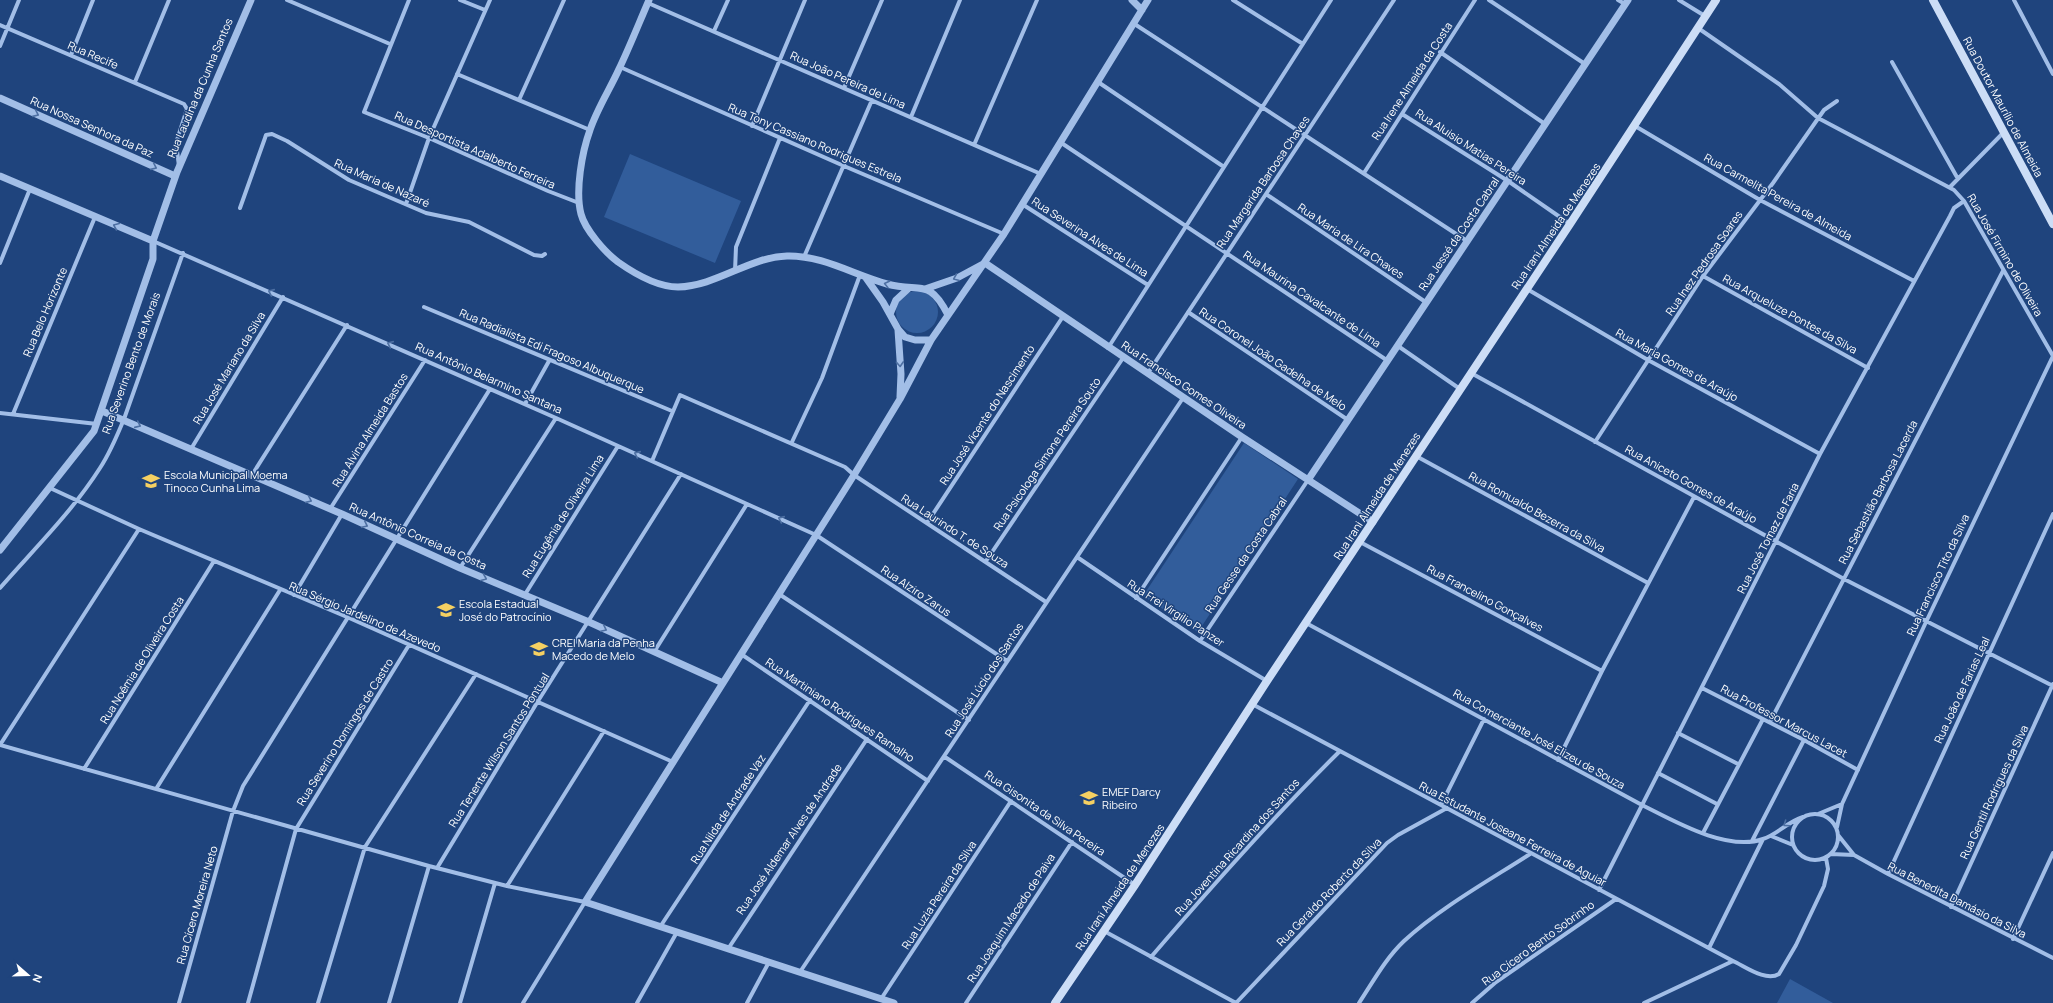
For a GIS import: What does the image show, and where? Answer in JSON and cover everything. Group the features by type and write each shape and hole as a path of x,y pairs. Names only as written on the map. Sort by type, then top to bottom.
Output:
{"main road":[{"name":"Rua Irani Almeida de Menezes","path":"1055,1003 1135,885 1267,681 1635,126 1716,0"},
{"name":"Rua Doutor Maurílio de Almeida","path":"1933,0 2053,224"}],"street":[{"path":"0,46 19,0"},
{"path":"70,55 93,0"},
{"path":"135,82 169,0"},
{"name":"Rua Laudina da Cunha Santos","path":"179,167 251,0"},
{"path":"287,0 390,44 409,0"},
{"path":"460,0 485,10"},
{"path":"406,204 429,138 490,0"},
{"path":"520,100 564,0"},
{"path":"714,31 728,0"},
{"path":"752,126 805,0"},
{"path":"844,88 882,0"},
{"path":"911,117 960,0"},
{"path":"974,145 1037,0"},
{"path":"1132,0 1142,10"},
{"path":"523,1003 854,475 900,399 931,340 1004,234 1021,203 1041,174 1148,0"},
{"path":"1233,0 1303,44"},
{"path":"1108,348 1331,0"},
{"name":"Rua Margarida Barbosa Chaves","path":"1147,374 1394,0"},
{"name":"Rua Irene Almeida da Costa","path":"1364,173 1440,52 1475,0"},
{"path":"1489,0 1585,64"},
{"path":"1618,0 1626,2"},
{"path":"1680,0 1705,16"},
{"path":"2014,0 2053,74"},
{"path":"648,1 620,68 590,130 580,177 581,215 597,241 611,257 642,277 663,285 676,287 707,282 772,258 786,256 804,257 822,261 888,285 930,290 939,299 948,315"},
{"name":"Rua João Pereira de Lima","path":"648,1 1041,174"},
{"name":"Rua Jessé da Costa Cabral","path":"1308,480 1468,242 1626,2"},
{"path":"1133,23 1468,242"},
{"name":"Rua Recife","path":"0,25 179,101"},
{"name":"Rua José Firmino de Oliveira","path":"1698,28 1779,84 1818,118 1950,187 1964,201 2053,356"},
{"name":"Rua Desportista Adalberto Ferreira","path":"390,44 364,112 429,138 548,191 580,203"},
{"path":"1440,52 1545,124"},
{"path":"1892,62 1958,179"},
{"name":"Rua Tony Cassiano Rodrigues Estrela","path":"620,68 1004,234"},
{"path":"457,74 590,130"},
{"path":"1098,82 1224,167"},
{"name":"Rua Nossa Senhora da Paz","path":"0,98 175,176"},
{"path":"804,257 872,100"},
{"name":"Rua Laudina da Cunha Santos","path":"179,101 184,104 187,110 176,143 179,167"},
{"name":"Rua Inez Pedrosa Soares","path":"1595,442 1703,276 1760,200 1818,118 1829,105 1837,101"},
{"name":"Rua Aluisio Matias Pereira","path":"1402,114 1508,181 1570,224"},
{"name":"Rua Carmelita Pereira de Almeida","path":"1635,126 1760,200 1914,281"},
{"path":"1950,187 2004,132"},
{"name":"Rua Maria de Nazaré","path":"240,208 265,138 269,134 292,144 337,174 434,215 469,222 538,256 545,254"},
{"path":"735,271 736,246 780,138"},
{"name":"Rua Maurina Cavalcante de Lima","path":"1060,142 1227,252 1388,361"},
{"name":"Rua Severino Bento de Morais","path":"0,550 90,438 98,424 153,259 153,240 179,167"},
{"path":"0,176 94,217 153,240"},
{"path":"0,263 30,189"},
{"name":"Rua Maria de Lira Chaves","path":"1266,194 1427,303"},
{"name":"Rua José Tomaz de Faria","path":"1599,890 1777,542 1820,454 1954,208 1964,201"},
{"name":"Rua Severina Alves de Lima","path":"1021,203 1148,285"},
{"name":"Rua Belo Horizonte","path":"13,414 94,217"},
{"name":"Rua Antônio Belarmino Santana","path":"153,240 525,404 816,535"},
{"name":"Rua Severino Bento de Morais","path":"0,588 76,500 100,468 124,419 183,253"},
{"path":"925,289 957,278 985,263"},
{"name":"Rua Francisco Gomes Oliveira","path":"985,263 1062,318 1373,522"},
{"name":"Rua Sebastião Barbosa Lacerda","path":"1770,722 2003,271"},
{"path":"863,276 890,314 898,329 905,337 915,340 931,340"},
{"path":"792,442 822,378 863,276"},
{"name":"Rua Arqueluze Pontes da Silva","path":"1703,276 1868,368"},
{"path":"890,314 896,300 909,288"},
{"name":"Rua Maria Gomes de Araújo","path":"1527,289 1648,360 1820,454"},
{"name":"Rua José Mariano da Silva","path":"191,449 283,297"},
{"name":"Rua Radialista Edi Fragoso Albuquerque","path":"424,307 549,361 672,411"},
{"name":"Rua Coronel João Gadelha de Melo","path":"1188,312 1349,420"},
{"name":"Rua José Vicente do Nascimento","path":"927,523 1062,318"},
{"path":"252,475 347,325"},
{"path":"898,329 901,374 900,399"},
{"path":"1398,346 1460,389"},
{"name":"Rua Francisco Tito da Silva","path":"1837,827 1842,804 1926,622 2053,356"},
{"name":"Rua Psicologa Simone Pereira Souto","path":"986,561 1123,358"},
{"name":"Rua Alvina Almeida Bastos","path":"330,509 425,360"},
{"path":"525,404 549,361"},
{"name":"Rua Aniceto Gomes de Araújo","path":"1471,373 1844,579 1988,654 2053,685"},
{"name":"Rua Cícero Moreira Neto","path":"179,1003 233,811 243,786 395,539 490,389"},
{"path":"652,461 680,395 836,462 854,475"},
{"name":"Rua José Lúcio dos Santos","path":"800,972 945,757 1046,602 1183,398"},
{"name":"Rua Antônio Correia da Costa","path":"102,411 124,419 342,514 524,596 589,622 723,683"},
{"path":"0,413 98,424"},
{"path":"460,568 556,418"},
{"path":"1136,598 1242,437"},
{"name":"Rua Eugênia de Oliveira Lima","path":"524,596 618,446"},
{"name":"Rua Romualdo Bezerra da Silva","path":"1416,456 1648,583"},
{"name":"Rua Tenente Wilson Santos Pontual","path":"437,868 538,701 681,474"},
{"name":"Rua Laurindo T. de Souza","path":"854,475 1046,602"},
{"name":"Rua Gesse da Costa Cabral","path":"1200,641 1308,480"},
{"name":"Rua Sérgio Jardelino de Azevedo","path":"50,488 139,529 294,596 347,617 409,646 538,701 673,762"},
{"path":"1558,760 1602,671 1694,497"},
{"path":"653,652 748,504"},
{"path":"294,596 342,514"},
{"name":"Rua João de Farias Leal","path":"1888,874 2053,514"},
{"path":"139,529 0,745 429,866 507,886 585,902 727,950 769,962 894,1003"},
{"name":"Rua Alziro Zarus","path":"816,535 1007,661"},
{"name":"Rua Francelino Gonçalves","path":"1360,542 1602,671"},
{"name":"Rua Frei Virgilio Panzer","path":"1077,557 1200,641 1267,681"},
{"name":"Rua Noêmia de Oliveira Costa","path":"84,769 214,561"},
{"path":"156,789 280,590"},
{"path":"779,594 969,720"},
{"name":"Rua Comerciante José Elizeu de Souza","path":"1306,623 1642,805 1703,833 1728,840 1752,841 1771,836 1793,820 1803,817"},
{"name":"Rua Severino Domingos de Castro","path":"248,1003 296,829 409,646"},
{"name":"Rua Martiniano Rodrigues Ramalho","path":"742,654 928,781"},
{"path":"318,1003 364,847 476,674"},
{"name":"Rua Gentil Rodrigues da Silva","path":"1951,907 2053,685"},
{"name":"Rua Professor Marcus Lacet","path":"1702,688 1770,722 1858,770"},
{"name":"Rua Nilda de Andrade Vaz","path":"660,927 810,700"},
{"name":"Rua Estudante Joseane Ferreira de Aguiar","path":"1252,704 1530,854 1767,977 1779,974 1796,945 1826,881 1828,869 1826,858"},
{"path":"1441,805 1484,719"},
{"path":"1703,833 1762,719"},
{"path":"507,886 604,731"},
{"path":"1678,733 1738,764"},
{"name":"Rua José Aldemar Alves de Andrade","path":"727,950 867,739"},
{"path":"1752,841 1804,740"},
{"name":"Rua Joventina Ricardina dos Santos","path":"1151,957 1207,891 1292,798 1340,752"},
{"name":"Rua Gisonita da Silva Pereira","path":"945,757 1135,885"},
{"path":"1658,773 1717,804"},
{"name":"Rua Luzia Pereira da Silva","path":"881,999 1011,801"},
{"path":"1793,845 1793,829 1803,817 1818,814 1842,804"},
{"name":"Rua Geraldo Roberto da Silva","path":"1236,1003 1387,843 1398,835 1447,808"},
{"path":"1771,836 1793,845 1804,858 1815,860 1826,858 1836,848 1838,835 1837,827 1832,821 1818,814"},
{"name":"Rua Benedita Damásio da Silva","path":"1838,835 1854,855 1951,907 2053,958"},
{"path":"1709,948 1763,839"},
{"name":"Rua Joaquim Macedo de Paiva","path":"966,1003 1072,842"},
{"path":"2014,939 2053,853"},
{"path":"1359,1003 1384,963 1404,942 1431,919 1530,854"},
{"name":"Rua Benedita Damásio da Silva","path":"1831,854 1854,855"},
{"path":"389,1003 429,866"},
{"path":"460,1003 495,883"},
{"name":"Rua Cícero Bento Sobrinho","path":"1472,1003 1496,982 1616,899"},
{"path":"1104,931 1236,1003"},
{"path":"637,1003 677,932"},
{"path":"1644,1003 1734,961"},
{"path":"747,1003 769,962"}],"shaded area":[{"path":"630,154 741,201 715,263 604,217"},
{"path":"913,291 921,291 929,294 935,300 938,312 935,324 929,330 921,333 913,333 905,330 899,324 896,316 896,308 899,300 905,294"},
{"path":"1244,443 1298,479 1198,632 1143,596"},
{"path":"1790,979 1833,1003 1777,1003"}],"place":[{"name":"Escola Municipal Moema Tinoco Cunha Lima","path":"151,481"},
{"name":"Escola Estadual José do Patrocínio","path":"446,610"},
{"name":"CREI Maria da Penha Macedo de Melo","path":"539,649"},
{"name":"EMEF Darcy Ribeiro","path":"1089,798"}]}
